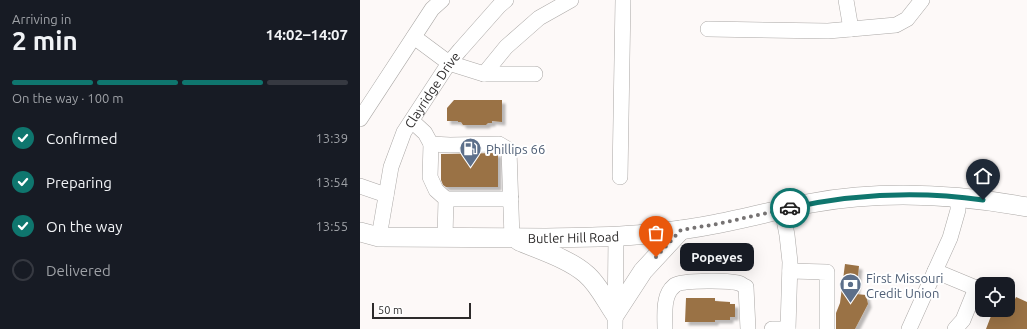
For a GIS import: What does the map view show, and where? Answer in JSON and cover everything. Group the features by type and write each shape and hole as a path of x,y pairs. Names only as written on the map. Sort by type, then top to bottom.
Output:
{"main road":[{"name":"Butler Hill Road","path":"360,232 379,237 616,237 681,230 717,224 813,203 866,196 926,195 958,197 995,201 1027,207"},
{"path":"615,322 643,271 681,230"},
{"name":"Butler Hill Road","path":"360,242 379,237"},
{"path":"512,238 562,260 587,274 596,285 615,322"}],"street":[{"path":"360,119 432,9 442,0"},
{"name":"Clayridge Drive","path":"379,237 391,167 404,132 449,64 499,6 506,0"},
{"path":"484,74 506,47 539,18 571,0"},
{"path":"620,177 624,0"},
{"path":"846,0 850,29"},
{"path":"708,29 828,31 896,25 907,19 922,0"},
{"path":"414,37 449,64 484,74 535,74"},
{"path":"412,121 425,133 430,144 430,177 436,190 446,199 511,199"},
{"path":"430,144 499,144 508,150 512,238"},
{"path":"360,186 386,195"},
{"path":"909,329 950,238 958,210 958,197"},
{"path":"444,237 446,199"},
{"path":"772,329 788,329 790,270 787,235 782,209"},
{"path":"615,322 616,237"},
{"path":"790,270 827,272 827,329"},
{"path":"935,270 976,288 960,326"},
{"path":"665,329 666,302 670,290 676,284 684,282 724,281 740,283 746,288 748,329"}],"building":[{"path":"454,100 502,100 502,122 492,121 492,123 488,123 486,125 463,125 458,121 447,121 447,108"},
{"name":"Phillips 66","path":"497,153 498,187 446,187 443,185 441,180 441,154"},
{"path":"845,264 859,266 856,294 866,295 868,304 855,329 836,329 836,313 840,303"},
{"path":"1016,297 1027,302 1027,329 986,329 991,317 1015,317"},
{"path":"686,298 715,298 715,301 730,302 730,304 735,304 735,317 730,317 730,320 715,320 715,322 685,322"}],"way so far":[{"path":"656,257 681,230 717,224 790,208"}],"place":[{"name":"Phillips 66","path":"470,168"},
{"name":"Popeyes","path":"656,257"},
{"name":"First Missouri Credit Union","path":"851,304"}],"route":[{"path":"790,208 813,203 866,196 926,195 983,200"}]}
